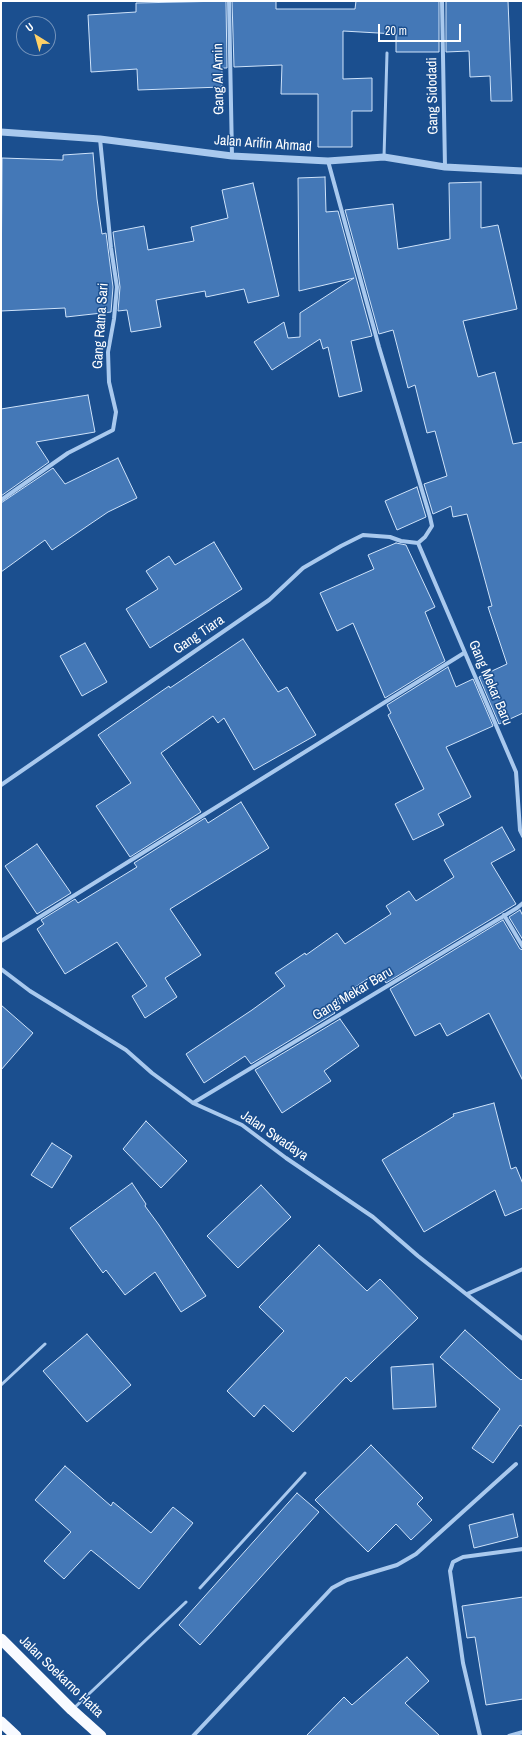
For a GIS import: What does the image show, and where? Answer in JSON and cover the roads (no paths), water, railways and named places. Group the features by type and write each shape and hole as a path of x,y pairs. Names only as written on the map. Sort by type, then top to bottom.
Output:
{"highway":[{"name":"Jalan Soekarno Hatta","path":"1,1639 72,1710 101,1736"},
{"path":"1,1722 16,1736"}],"street":[{"name":"Gang Al Amin","path":"229,1 232,156"},
{"name":"Gang Sidodadi","path":"442,1 445,167"},
{"name":"Jalan Arifin Ahmad","path":"1,132 100,139 232,156 328,161 384,157 445,167 523,171"},
{"name":"Gang Ratna Sari","path":"1,500 68,453 113,430 116,412 109,382 108,352 114,319 117,287 111,248 100,139"},
{"path":"328,161 379,347 430,516 432,526 425,537 418,543"},
{"name":"Gang Tiara","path":"1,785 269,600 303,568 334,550 362,536 390,537 401,541 418,543"},
{"name":"Gang Mekar Baru","path":"418,543 516,772 520,830 523,836"},
{"path":"1,941 464,653"},
{"name":"Gang Mekar Baru","path":"194,1103 523,903"},
{"path":"504,915 523,947"},
{"name":"Jalan Swadaya","path":"1,969 30,991 126,1050 152,1073 194,1103 242,1126 373,1217 418,1256 523,1340"},
{"path":"467,1294 523,1270"},
{"path":"193,1736 332,1588 346,1580 397,1565 416,1554 516,1464"},
{"path":"480,1736 463,1663 450,1571 453,1562 463,1557 523,1549"},
{"path":"510,1736 523,1732"}],"lane":[{"path":"384,157 388,53"},
{"path":"1,1385 45,1344"},
{"path":"200,1588 305,1473"},
{"path":"72,1710 186,1602"}]}
